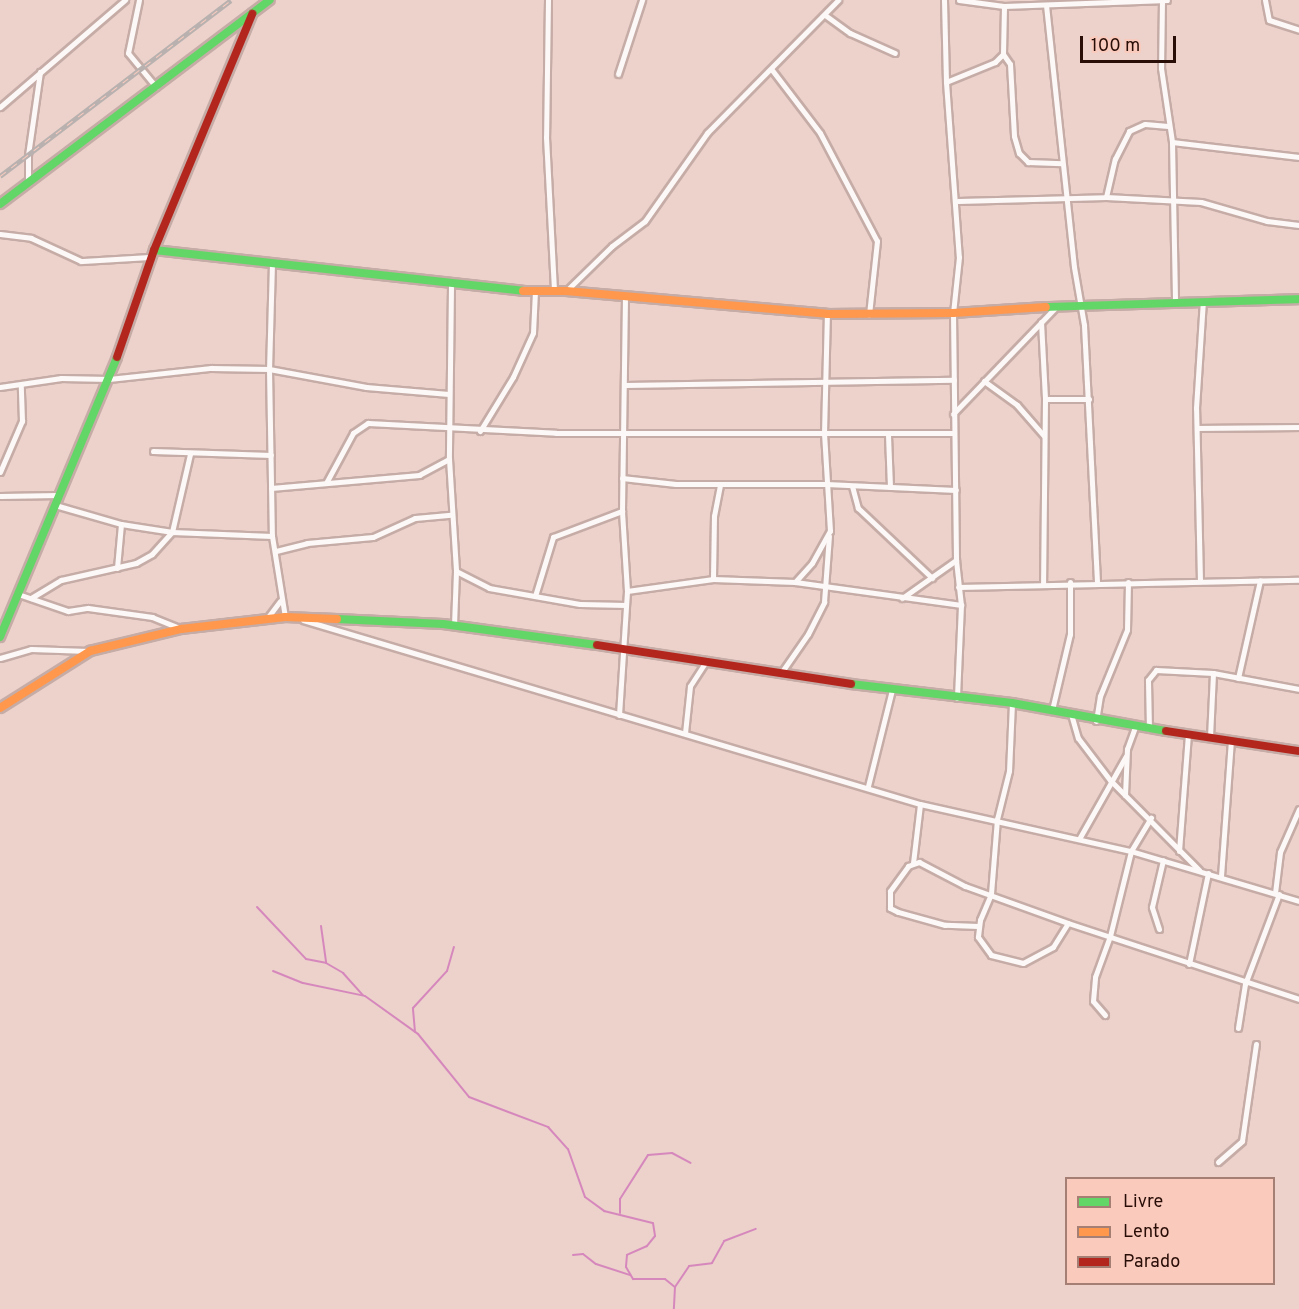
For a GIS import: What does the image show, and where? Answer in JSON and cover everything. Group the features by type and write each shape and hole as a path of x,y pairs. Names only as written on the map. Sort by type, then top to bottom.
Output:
{"street":[{"path":"0,107 125,0"},
{"path":"140,0 128,53 156,87"},
{"path":"0,204 270,0"},
{"path":"548,0 546,137 554,291"},
{"path":"618,74 642,0"},
{"path":"566,291 612,246 645,221 707,133 772,70 838,0"},
{"path":"944,0 946,82 958,201 959,257 953,313 956,560 961,605 957,698"},
{"path":"959,0 1004,6 1164,0 1161,68 1172,141 1176,301"},
{"path":"1265,0 1269,20 1299,30"},
{"path":"1046,5 1062,163 1081,305 1089,399 1097,582"},
{"path":"1004,6 1003,54 1010,64 1014,136 1019,153 1028,162 1062,163"},
{"path":"0,637 109,379 152,253 252,14"},
{"path":"825,15 857,37 895,53"},
{"path":"946,82 995,62 1003,54"},
{"path":"772,70 820,133 877,242 869,315"},
{"path":"28,183 28,155 40,72"},
{"path":"1106,197 1115,159 1129,131 1145,124 1168,126"},
{"path":"1172,141 1299,158"},
{"path":"958,201 1106,197 1217,204 1267,221 1299,225"},
{"path":"0,234 31,238 81,261 152,253 272,263 451,286 566,291 827,314 953,313 1057,305 1299,299"},
{"path":"272,263 269,369 272,536 276,551 280,601 285,617"},
{"path":"451,286 449,459 456,571 454,626"},
{"path":"480,431 513,377 533,333 535,291"},
{"path":"619,715 621,648 627,591 622,511 625,296"},
{"path":"1200,581 1197,428 1203,301"},
{"path":"953,414 1057,305"},
{"path":"781,673 808,634 824,602 830,531 824,434 827,314"},
{"path":"1041,322 1046,399 1043,584"},
{"path":"0,387 62,378 109,379 181,369 269,369 366,387 449,394"},
{"path":"625,385 954,380"},
{"path":"984,381 1017,405 1044,436"},
{"path":"0,472 22,421 21,385"},
{"path":"1046,399 1089,399"},
{"path":"326,483 361,425 480,431 623,433 888,435 954,432"},
{"path":"1197,428 1299,427"},
{"path":"888,435 890,488"},
{"path":"153,451 271,455"},
{"path":"31,598 61,580 117,568 152,554 172,532 185,489 190,454"},
{"path":"272,488 419,476 449,459"},
{"path":"622,478 720,485 826,483 956,490"},
{"path":"713,579 714,516 720,485"},
{"path":"852,486 858,508 932,578"},
{"path":"0,496 59,495"},
{"path":"55,505 121,524 172,532 272,536"},
{"path":"535,596 553,537 622,511"},
{"path":"276,551 307,543 373,537 415,518 451,514"},
{"path":"117,568 121,524"},
{"path":"795,582 819,554 830,531"},
{"path":"902,598 956,560"},
{"path":"456,571 489,588 580,604 626,605"},
{"path":"627,591 713,579 795,582 961,605"},
{"path":"1238,678 1260,580"},
{"path":"958,587 1070,582 1299,580"},
{"path":"1052,710 1070,634 1070,582"},
{"path":"1096,721 1100,696 1127,630 1128,582"},
{"path":"18,594 68,611 88,609 152,617 181,629"},
{"path":"268,617 280,601"},
{"path":"0,658 31,649 90,651 181,629 268,617 454,626 707,660 892,690 1012,703 1096,721 1231,739 1299,751"},
{"path":"298,619 619,715 868,786 920,804 997,819 1131,851 1299,901"},
{"path":"0,708 90,651"},
{"path":"685,733 692,681 707,660"},
{"path":"1149,729 1151,672 1172,669 1213,673 1299,689"},
{"path":"1210,737 1213,673"},
{"path":"868,786 892,690"},
{"path":"1012,703 1012,749 997,819 991,894 978,926 980,944 991,955 1023,963 1053,947 1068,923"},
{"path":"1071,714 1078,738 1110,780 1151,818 1179,851 1200,871"},
{"path":"1125,795 1126,756 1135,727"},
{"path":"1179,851 1188,734"},
{"path":"1221,876 1231,739"},
{"path":"1079,839 1110,780 1126,756"},
{"path":"920,804 913,863 890,891 890,908 945,925 978,926"},
{"path":"1238,1028 1245,984 1277,894 1280,852 1299,809"},
{"path":"1105,1015 1093,1000 1093,985 1110,936 1115,903 1131,851 1151,818"},
{"path":"1159,929 1152,907 1162,860"},
{"path":"913,863 924,864 965,886 1068,923 1245,984 1299,999"},
{"path":"1189,964 1208,873"},
{"path":"1218,1162 1242,1141 1256,1044"}],"waterway":[{"path":"257,907 306,959 326,963 343,973 363,995"},
{"path":"321,926 326,963"},
{"path":"415,1032 413,1008 447,971 454,947"},
{"path":"273,971 303,983 365,996 418,1034 469,1097 548,1127 568,1149 585,1197 604,1211 653,1223 655,1236 647,1246 627,1255 626,1267 633,1279 665,1279 675,1287 674,1309"},
{"path":"620,1213 620,1199 648,1155 672,1153 691,1163"},
{"path":"675,1287 689,1266 712,1263 724,1241 756,1229"},
{"path":"573,1255 583,1254 596,1264 630,1275"}],"railway":[{"path":"0,176 231,0"}],"traffic: fast":[{"path":"0,204 270,0"},
{"path":"154,250 523,291"},
{"path":"1046,307 1299,299"},
{"path":"0,637 117,357"},
{"path":"337,619 443,624 597,645"},
{"path":"851,684 1012,703 1166,731"}],"traffic: slow":[{"path":"523,291 566,291 827,314 953,313 1046,307"},
{"path":"0,708 90,651 181,629 285,617 337,619"}],"traffic: jam":[{"path":"117,357 154,250 252,14"},
{"path":"597,645 851,684"},
{"path":"1166,731 1299,751"}]}
